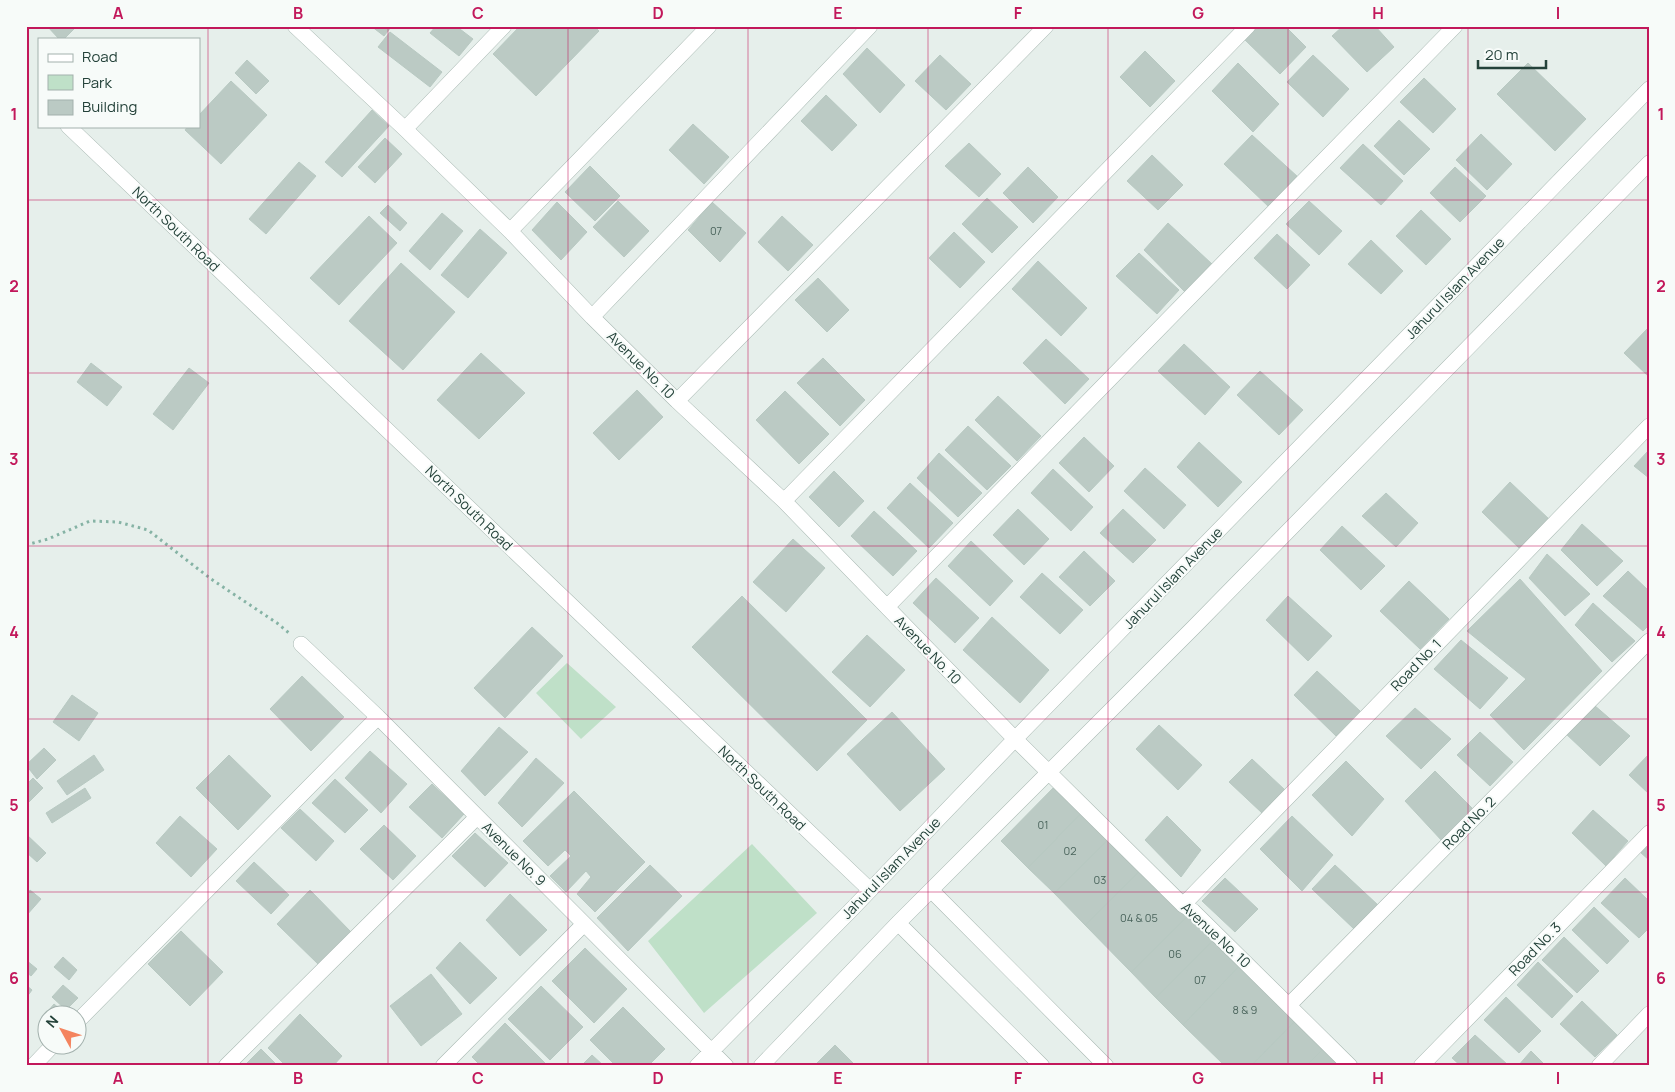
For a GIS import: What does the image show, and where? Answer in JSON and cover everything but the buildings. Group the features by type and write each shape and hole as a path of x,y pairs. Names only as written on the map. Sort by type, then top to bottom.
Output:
{"street":[{"name":"Avenue No. 10","path":"294,26 405,129 510,231 592,317 677,401 784,501 1015,739 1350,1066"},
{"path":"405,129 504,26"},
{"path":"510,231 710,26"},
{"path":"592,317 870,26"},
{"path":"677,401 1046,26"},
{"path":"784,501 1248,26"},
{"path":"887,607 1455,26"},
{"name":"Jahurul Islam Avenue","path":"696,1066 870,890 1649,90"},
{"name":"North South Road","path":"70,128 870,890"},
{"path":"761,1066 931,890 1050,772 1649,163"},
{"name":"Road No. 1","path":"1183,905 1649,426"},
{"name":"Road No. 2","path":"1289,1005 1649,641"},
{"name":"Avenue No. 9","path":"302,644 378,717 726,1066"},
{"path":"88,1011 378,717"},
{"path":"226,1066 477,817"},
{"name":"Road No. 3","path":"1421,1066 1649,833"},
{"path":"931,890 1106,1066"},
{"path":"443,1066 584,924"},
{"path":"898,924 1042,1066"},
{"path":"1598,1066 1649,1014"},
{"path":"33,1066 44,1054"}],"path":[{"path":"26,545 48,539 90,521 118,522 148,530 211,579 276,623 302,644"}],"green space":[{"path":"567,663 616,707 581,739 536,693"},
{"path":"752,844 817,913 704,1013 648,941"}]}
